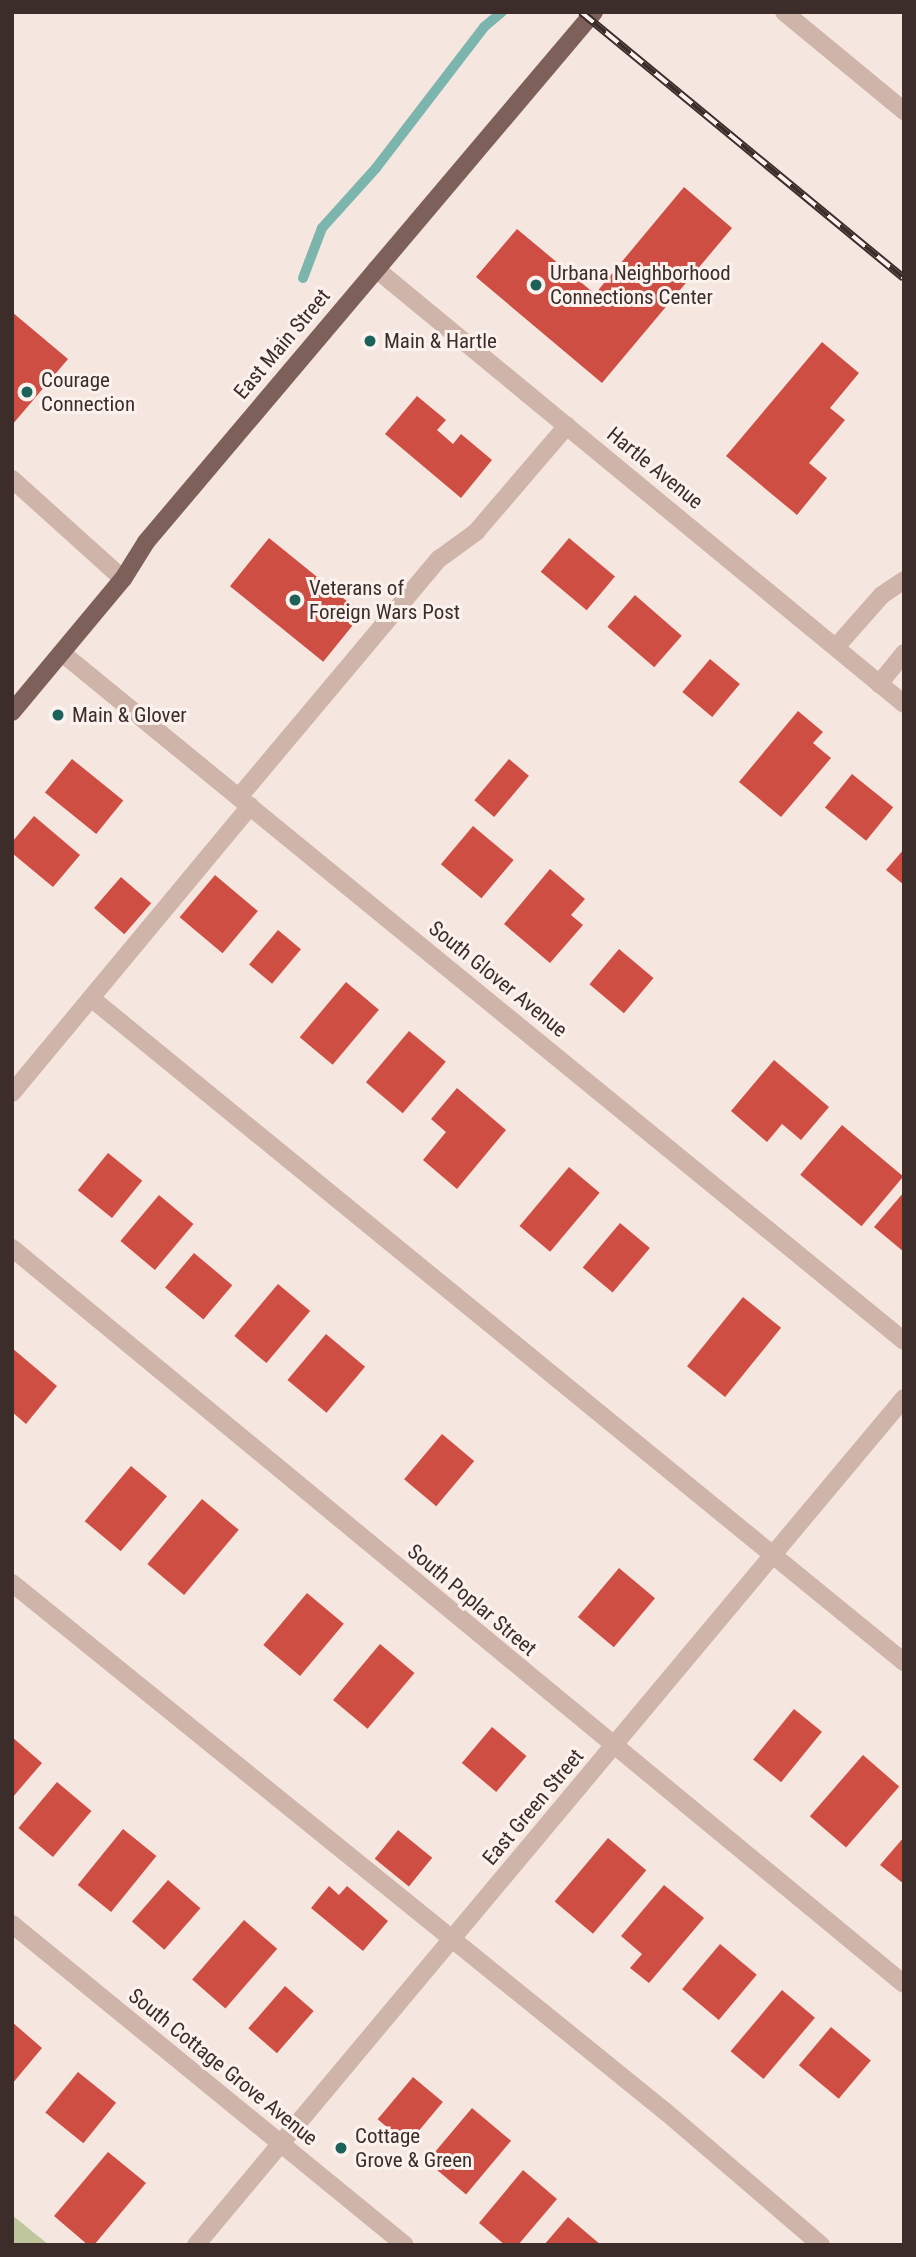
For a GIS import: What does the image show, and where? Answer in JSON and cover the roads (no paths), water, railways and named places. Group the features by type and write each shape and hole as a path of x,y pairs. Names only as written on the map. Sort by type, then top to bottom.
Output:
{"main road":[{"name":"East Main Street","path":"12,712 123,579 146,542 594,12"}],"street":[{"path":"784,12 904,111"},
{"name":"Hartle Avenue","path":"376,269 904,704"},
{"path":"12,1093 91,998 439,559 476,532 567,426"},
{"path":"12,480 123,579"},
{"path":"836,647 883,595 904,580"},
{"name":"South Glover Avenue","path":"62,653 904,1341"},
{"path":"879,684 904,653"},
{"path":"91,998 904,1662"},
{"name":"South Poplar Street","path":"12,1248 904,1984"},
{"name":"East Green Street","path":"196,2245 904,1398"},
{"path":"12,1583 451,1941 666,2112 821,2245"},
{"name":"South Cottage Grove Avenue","path":"12,1924 405,2245"}],"waterway":[{"path":"303,278 322,228 376,168 484,27 502,12"}],"railway":[{"path":"581,12 904,278"}],"place":[{"name":"Urbana Neighborhood Connections Center","path":"536,285"},
{"name":"Main & Hartle","path":"370,341"},
{"name":"Courage Connection","path":"27,392"},
{"name":"Veterans of Foreign Wars Post","path":"295,600"},
{"name":"Main & Glover","path":"58,715"},
{"name":"Cottage Grove & Green","path":"341,2148"}]}
